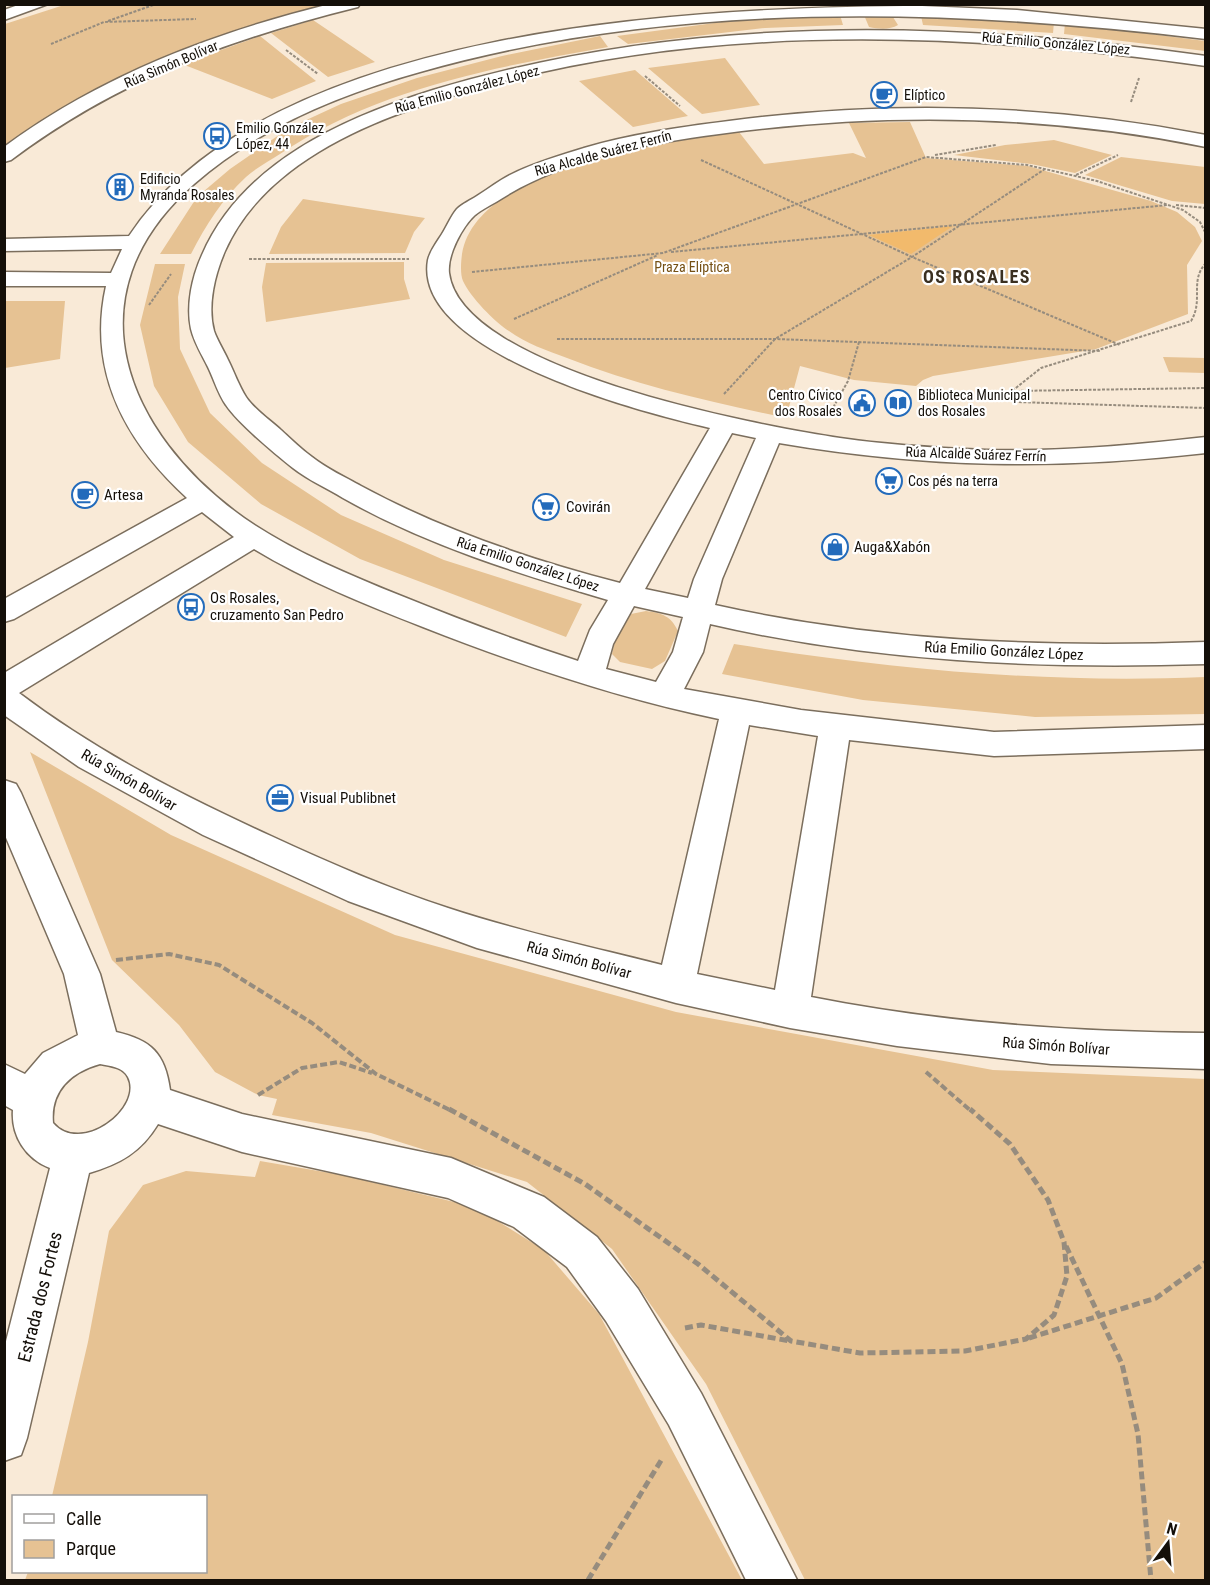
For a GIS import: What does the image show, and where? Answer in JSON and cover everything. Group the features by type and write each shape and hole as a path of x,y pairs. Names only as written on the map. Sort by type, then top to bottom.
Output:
{"street":[{"path":"4,15 40,4"},
{"name":"Rúa Simón Bolívar","path":"4,156 45,126 141,74 248,33 352,4"},
{"path":"856,8 855,21 860,28 869,33"},
{"name":"Rúa Emilio González López","path":"1206,34 1083,12 1032,9 856,8 700,16 618,25 489,49 407,70 345,90 290,113 238,141 203,165 174,192 135,242 119,280 111,323 112,356 122,392 145,434 182,477 206,499 254,537 362,591 472,636 590,675 665,695 736,711 835,727 996,744 1206,737"},
{"path":"888,8 898,13 907,33"},
{"name":"Rúa Emilio González López","path":"1206,61 1079,44 907,33 869,33 774,37 621,53 524,72 425,98 388,111 322,141 290,163 262,186 222,234 210,259 201,303 204,336 222,380 252,422 305,467 419,527 511,561 625,595 697,612 816,634 906,646 1047,656 1206,653"},
{"name":"Rúa Alcalde Suárez Ferrín","path":"1206,141 1083,121 978,113 896,112 737,123 639,142 526,174 495,189 477,204 448,236 439,259 446,294 459,314 486,338 525,359 578,382 681,414 722,413 770,435 821,444 985,456 1092,456 1206,445"},
{"path":"4,245 135,242"},
{"path":"4,279 119,280"},
{"path":"590,675 593,657 625,595 646,565 722,413"},
{"path":"665,695 687,652 708,579 770,435"},
{"path":"4,612 206,499"},
{"path":"4,688 254,537"},
{"name":"Rúa Simón Bolívar","path":"4,698 43,729 180,810 329,879 474,932 676,987 790,1011 1023,1046 1206,1051"},
{"path":"676,987 736,711"},
{"path":"790,1011 835,727"},
{"path":"4,792 82,974 100,1046"},
{"path":"100,1046 126,1050 144,1064 149,1075 149,1100 141,1118 129,1133 112,1146 92,1153 73,1155 57,1152 44,1144 35,1132 31,1117 19,1092 40,1085 51,1070 74,1054 100,1046"},
{"path":"149,1100 182,1115 242,1133 451,1178 529,1212 582,1252 622,1305 698,1434 772,1581"},
{"name":"Estrada dos Fortes","path":"4,1438 45,1279 73,1155"}],"path":[{"path":"51,44 156,4"},
{"path":"104,22 166,22 203,18"},
{"path":"280,46 324,79"},
{"path":"641,72 681,108"},
{"path":"1129,111 1140,73"},
{"path":"1075,175 1119,155"},
{"path":"694,157 912,257 1120,345"},
{"path":"513,320 663,253 926,157 999,161 1075,175 1171,205 1193,216 1200,222 1206,234"},
{"path":"722,413 775,339 912,257 1046,168"},
{"path":"463,273 961,223 1171,205 1206,208"},
{"path":"249,259 418,259"},
{"path":"1012,391 1041,368 1191,321 1198,308 1195,292 1199,269 1206,263"},
{"path":"148,306 172,272 178,270"},
{"path":"546,339 775,339 1101,351"},
{"path":"827,420 848,381 859,342"},
{"path":"1012,391 1206,388"},
{"path":"1012,391 1016,402 1206,408"},
{"path":"112,960 169,954 219,965 312,1023 376,1074"},
{"path":"258,1095 302,1068 339,1062 376,1074 469,1119 585,1184 698,1264 791,1341"},
{"path":"923,1069 1010,1144 1048,1200 1064,1242 1101,1316 1122,1364 1138,1434 1151,1581"},
{"path":"1026,1339 1054,1315 1067,1275 1064,1242"},
{"path":"648,1348 670,1331 700,1325 860,1353 965,1351 1026,1339 1156,1298 1206,1262"},
{"path":"588,1581 670,1446 698,1434"}],"green space":[{"path":"64,5 341,5 96,93 5,147 5,24"},
{"path":"891,14 898,25 884,29 869,27 864,15"},
{"path":"840,15 843,25 765,28 628,44 617,36 722,22"},
{"path":"921,16 1054,22 1053,33 923,25"},
{"path":"313,20 375,62 328,77 271,33"},
{"path":"1065,23 1205,41 1205,51 1064,34"},
{"path":"260,36 316,81 272,99 182,64"},
{"path":"600,36 608,47 523,63 438,84 396,97 317,132 246,177 215,213 191,254 160,254 197,197 230,169 289,128 341,104 417,78 502,56"},
{"path":"725,58 760,105 702,114 648,68"},
{"path":"635,70 688,116 633,127 579,81"},
{"name":"Praza Elíptica","path":"910,122 926,158 1028,166 1151,201 1177,212 1195,227 1202,241 1187,265 1188,314 1096,349 933,376 916,386 854,380 800,366 786,418 648,385 594,368 537,346 515,335 497,322 483,309 463,281 462,254 475,224 501,199 537,179 579,164 668,143 739,132 764,164 853,153 866,158 849,123"},
{"path":"1054,140 1112,155 1075,173 1031,164 954,155 1005,145"},
{"path":"1121,157 1205,167 1205,204 1172,201 1085,175"},
{"path":"303,199 425,218 414,232 405,253 269,254 281,227"},
{"path":"404,262 404,279 410,299 266,322 262,287 266,263"},
{"path":"155,264 185,264 178,297 180,349 210,413 262,463 341,515 444,560 582,604 566,637 360,559 261,504 188,442 154,386 140,325"},
{"path":"5,301 65,301 60,359 5,368"},
{"path":"1163,357 1205,358 1205,373 1169,372"},
{"path":"646,611 665,616 678,631 665,661 652,669 620,662 612,654 615,641 631,614"},
{"path":"734,644 851,661 969,672 1087,678 1205,677 1205,714 1035,717 863,700 722,674"},
{"path":"30,752 171,835 395,935 676,1012 993,1070 1205,1079 1205,1580 805,1580 706,1384 612,1249 527,1182 371,1133 272,1115 277,1099 258,1095 215,1072 179,1025 112,960"},
{"path":"260,1161 342,1175 475,1207 544,1250 599,1314 742,1580 25,1580 28,1573 207,1573 207,1495 52,1495 88,1342 109,1231 143,1185 186,1171 255,1177"}],"shaded area":[{"path":"953,226 911,254 869,235"}],"place":[{"name":"Elíptico","path":"884,95"},
{"name":"Emilio González López, 44","path":"217,136"},
{"name":"Edificio Myranda Rosales","path":"120,187"},
{"name":"Centro Cívico dos Rosales","path":"862,403"},
{"name":"Biblioteca Municipal dos Rosales","path":"898,403"},
{"name":"Cos pés na terra","path":"889,481"},
{"name":"Artesa","path":"85,495"},
{"name":"Covirán","path":"546,507"},
{"name":"Auga&Xabón","path":"835,547"},
{"name":"Os Rosales, cruzamento San Pedro","path":"191,607"},
{"name":"Visual Publibnet","path":"280,798"}],"district":[{"name":"OS ROSALES","path":"977,277"}]}
